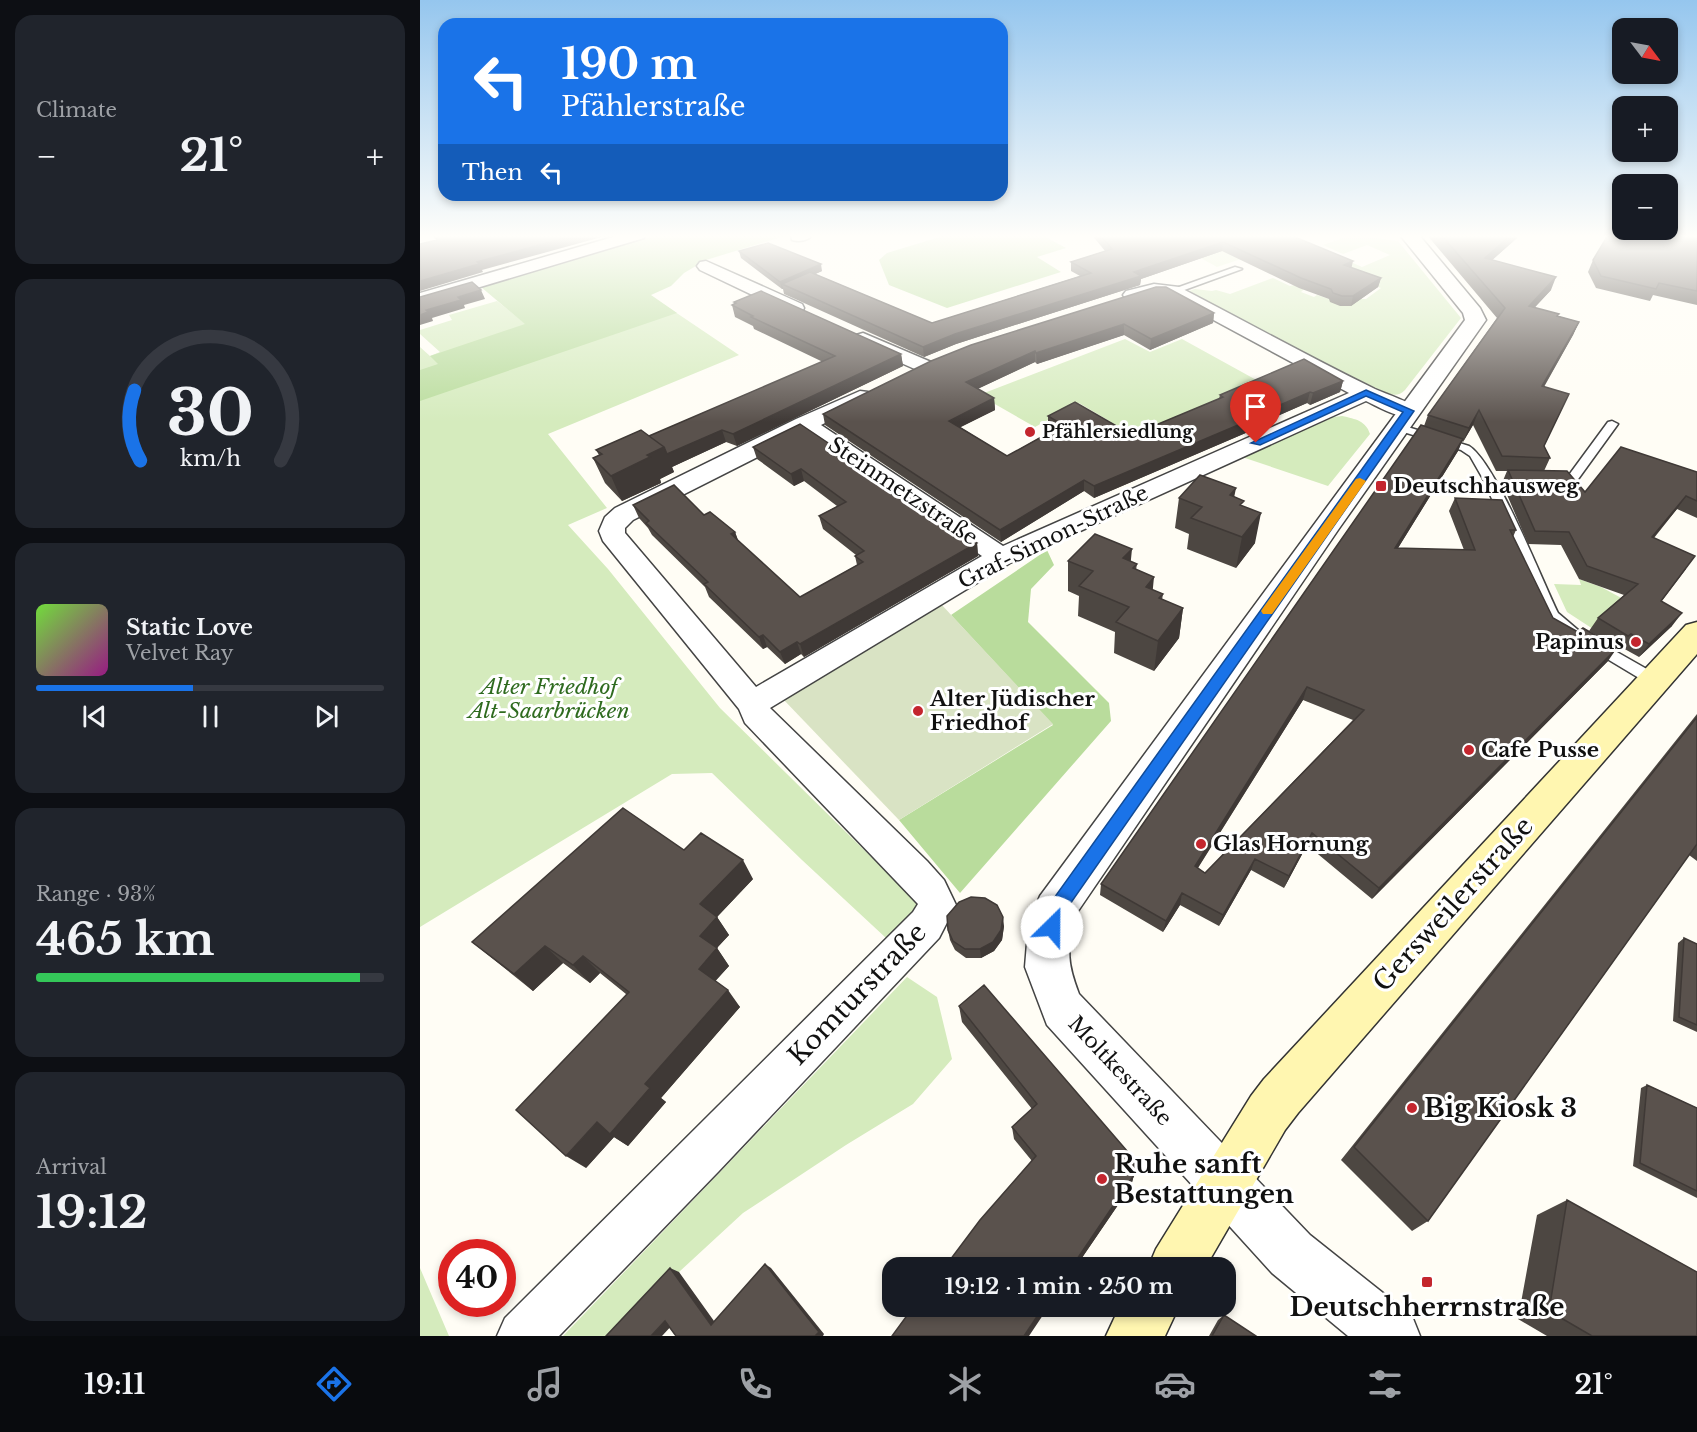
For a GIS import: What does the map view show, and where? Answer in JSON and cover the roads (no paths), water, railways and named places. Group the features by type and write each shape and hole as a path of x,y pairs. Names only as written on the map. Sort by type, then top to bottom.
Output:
{"main road":[{"name":"Gersweilerstraße","path":"1225,1186 1268,1113 1281,1096 1697,633"},
{"path":"1182,1257 1225,1186"},
{"path":"1134,1336 1145,1317"}],"street":[{"path":"773,297 808,314"},
{"path":"1112,302 1127,297"},
{"path":"1185,297 1366,393 1404,419"},
{"name":"Moltkestraße","path":"1392,1336 1296,1259 1225,1186 1063,1009 1047,967 1047,943 1055,910 1476,320 1473,312 1461,297"},
{"path":"849,332 924,366"},
{"path":"904,376 944,358"},
{"path":"804,424 874,391"},
{"name":"Graf-Simon-Straße","path":"752,704 1001,557 1366,393"},
{"name":"Komturstraße","path":"523,1336 926,925 937,904 931,892 756,714 752,704 612,535 611,529 615,521 640,505 804,424"},
{"name":"Steinmetzstraße","path":"804,424 1001,557"}],"lane":[{"path":"1404,419 1474,454 1488,477 1552,616 1561,624 1654,680"},
{"path":"1539,478 1572,479 1612,424"},
{"path":"1488,477 1507,477"}],"place":[{"name":"Pfählersiedlung","path":"1030,432"},
{"name":"Deutschhausweg","path":"1381,486"},
{"name":"Papinus","path":"1636,642"},
{"name":"Alter Jüdischer Friedhof","path":"918,711"},
{"name":"Cafe Pusse","path":"1469,750"},
{"name":"Glas Hornung","path":"1201,844"},
{"name":"Big Kiosk 3","path":"1412,1108"},
{"name":"Ruhe sanft Bestattungen","path":"1102,1179"},
{"name":"Deutschherrnstraße","path":"1427,1282"}],"park label":[{"name":"Alter Friedhof Alt-Saarbrücken","path":"549,699"}]}
